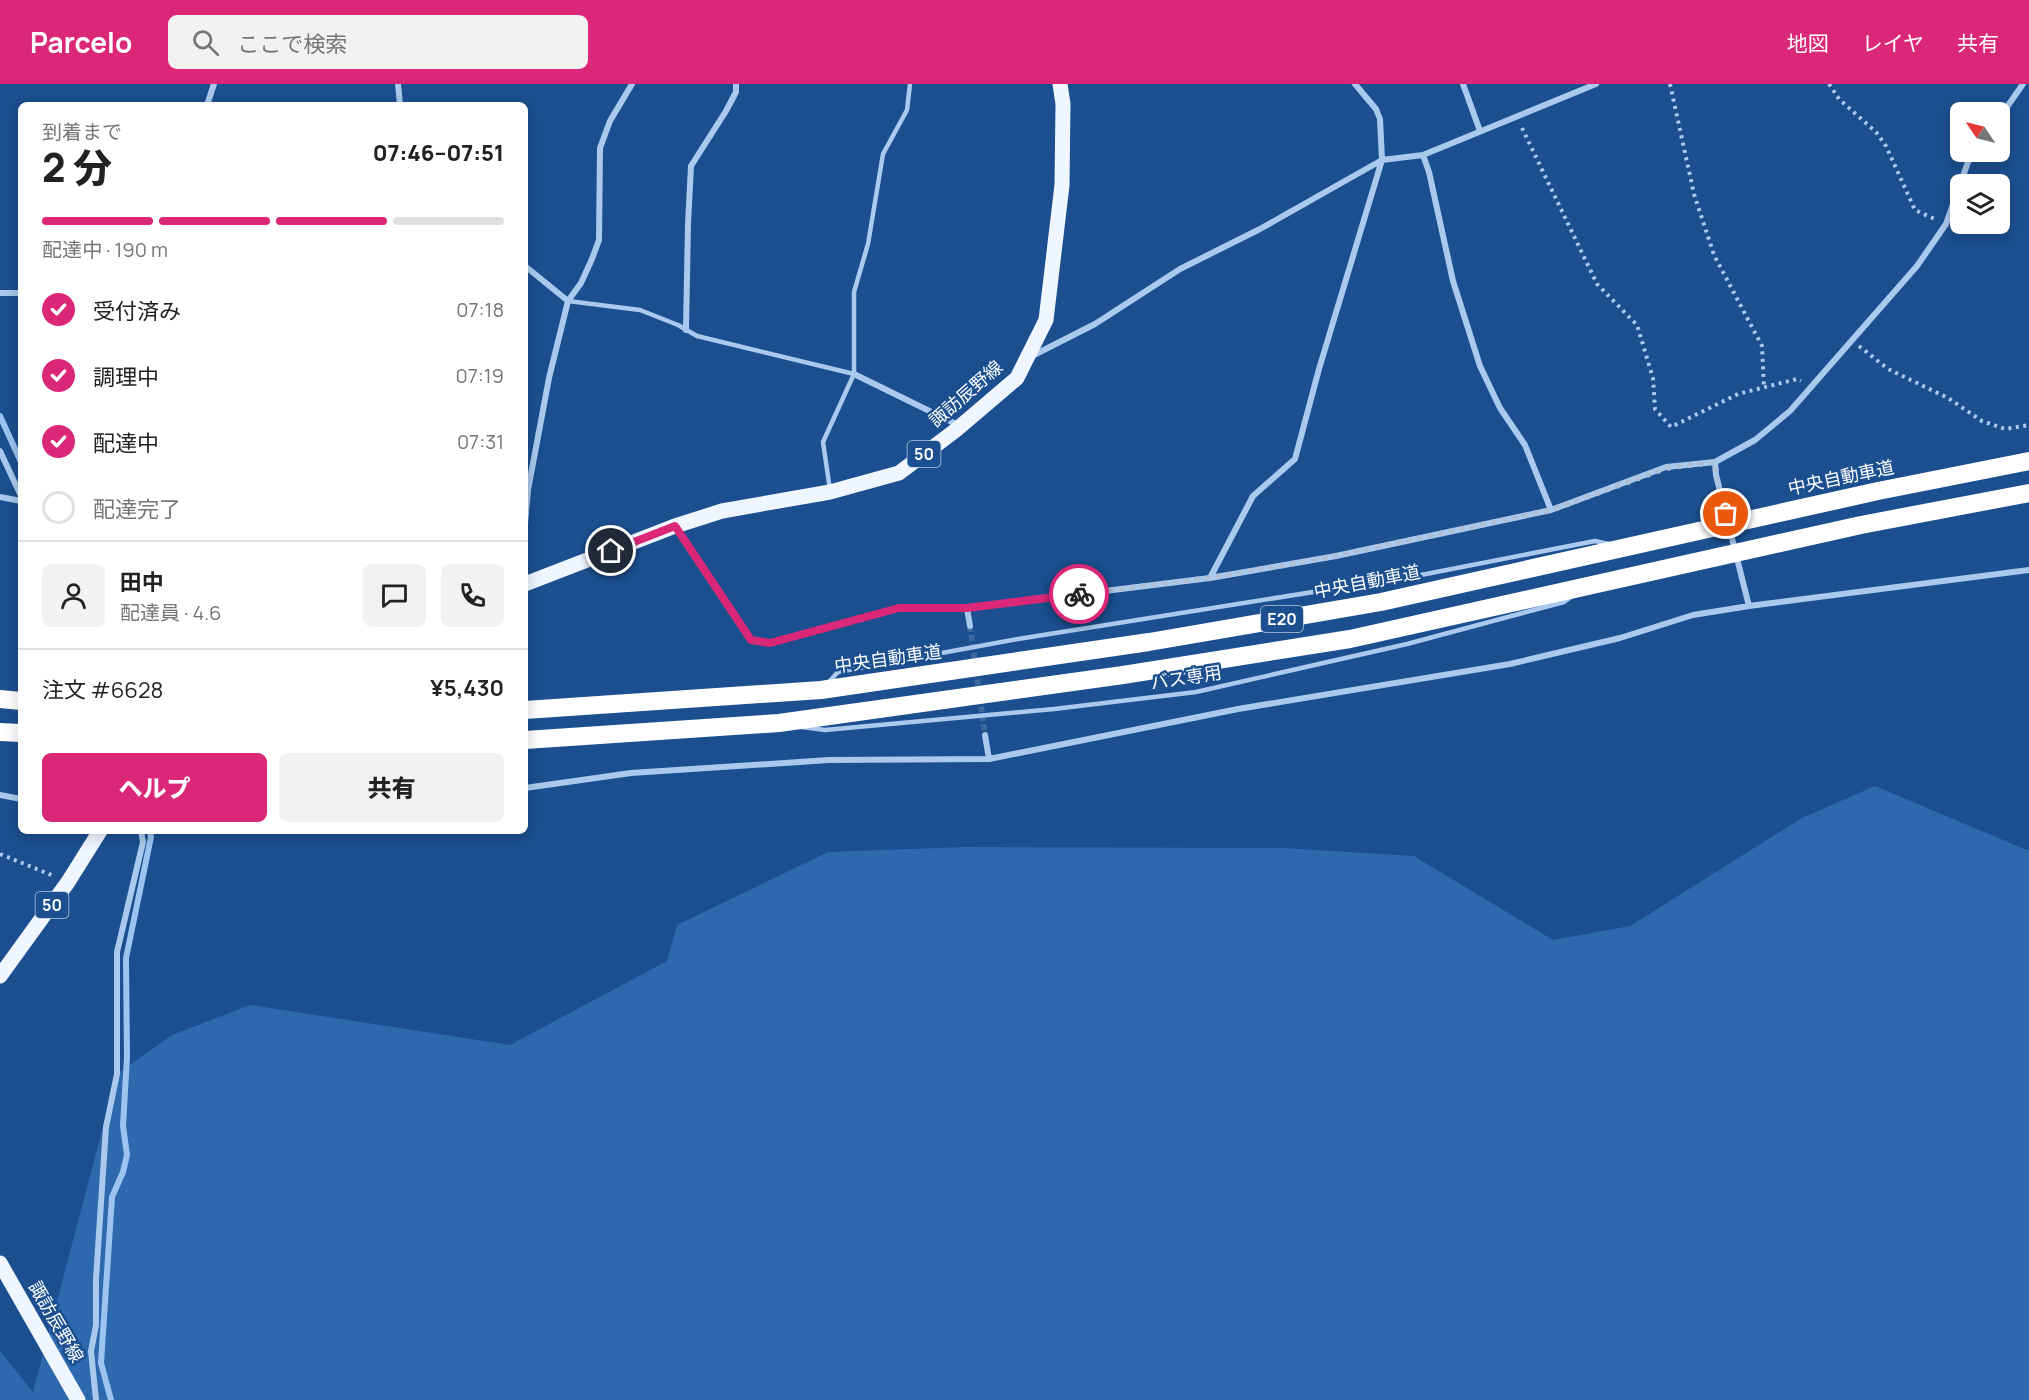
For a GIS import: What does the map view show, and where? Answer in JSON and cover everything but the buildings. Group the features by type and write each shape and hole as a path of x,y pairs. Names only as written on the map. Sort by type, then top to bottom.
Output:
{"highway":[{"name":"中央自動車道","path":"528,710 821,690 1149,642 1381,602 1878,491 2029,461"},
{"name":"E20","path":"528,740 778,723 1099,679 1350,639 1861,525 2029,493"},
{"path":"0,699 18,701"},
{"path":"0,732 18,733"}],"main road":[{"name":"諏訪辰野線","path":"528,583 675,526 722,511 830,492 899,473 960,427 1017,378 1046,320 1062,185 1060,84"},
{"name":"50","path":"3,968 68,882 98,834"},
{"name":"諏訪辰野線","path":"0,1263 78,1400"}],"street":[{"path":"208,102 214,84"},
{"path":"399,84 400,102"},
{"path":"528,490 549,378 568,301 580,283 599,240 600,148 610,121 632,84"},
{"path":"686,330 691,166 726,111 736,92 736,84"},
{"path":"1210,578 1253,496 1295,459 1319,369 1382,160 1380,119 1376,109 1355,84"},
{"path":"1463,84 1480,131"},
{"path":"1027,359 1095,324 1180,269 1260,230 1382,160 1423,155 1596,84"},
{"path":"2010,103 2023,84"},
{"path":"1423,155 1454,281 1480,366 1500,408 1525,445 1551,510"},
{"path":"675,526 751,640 770,643 899,608 967,608 1210,578 1336,556 1551,510 1666,468 1715,462 1755,440 1790,411 1917,266 1946,224 1968,162"},
{"path":"528,268 568,301"},
{"path":"0,293 18,293"},
{"path":"854,374 960,427"},
{"path":"0,451 18,490"},
{"path":"1715,462 1716,475 1749,606"},
{"path":"0,497 18,500"},
{"path":"528,789 631,773 829,760 989,759 1238,709 1510,664 1620,638 1693,615 2029,570"},
{"path":"967,608 970,626"},
{"path":"985,735 989,759"},
{"path":"0,795 18,798"},
{"path":"96,1400 91,1351 96,1325 96,1279 106,1127 117,1074 117,952 143,842 142,834"}],"lane":[{"path":"830,492 823,442 854,374 854,292 868,244 883,154 907,110 910,84"},
{"path":"568,301 640,310 697,336 854,374"},
{"name":"バス専用","path":"778,723 825,730 1054,709 1197,692 1407,644 1564,602 1585,586"}],"path":[{"path":"1670,84 1694,194 1714,255 1762,346 1764,388"},
{"path":"1829,84 1839,99 1876,132 1886,146 1915,210 1946,224"},
{"path":"1516,116 1597,284 1637,325 1653,378 1655,409 1671,427 1738,394 1797,379 1812,385"},
{"path":"1852,340 1888,369 1948,398 1982,421 2005,429 2029,425"},
{"path":"0,854 68,882"}],"shaded area":[{"path":"1875,786 2029,851 2029,1400 0,1400 0,1351 33,1392 117,1074 172,1035 250,1005 510,1045 667,961 677,925 828,852 965,847 1283,848 1414,856 1553,940 1630,926 1802,818"}],"waterway":[{"path":"0,416 18,455"},
{"path":"111,1400 101,1363 112,1197 123,1172 127,1155 123,1126 127,1057 126,958 150,834"}],"tunnel":[{"path":"970,626 985,735"}],"way so far":[{"path":"1079,594 1210,578 1336,556 1551,510 1666,468 1715,462 1726,514"}],"route":[{"path":"611,551 675,526 751,640 770,643 899,608 967,608 1079,594"}]}
